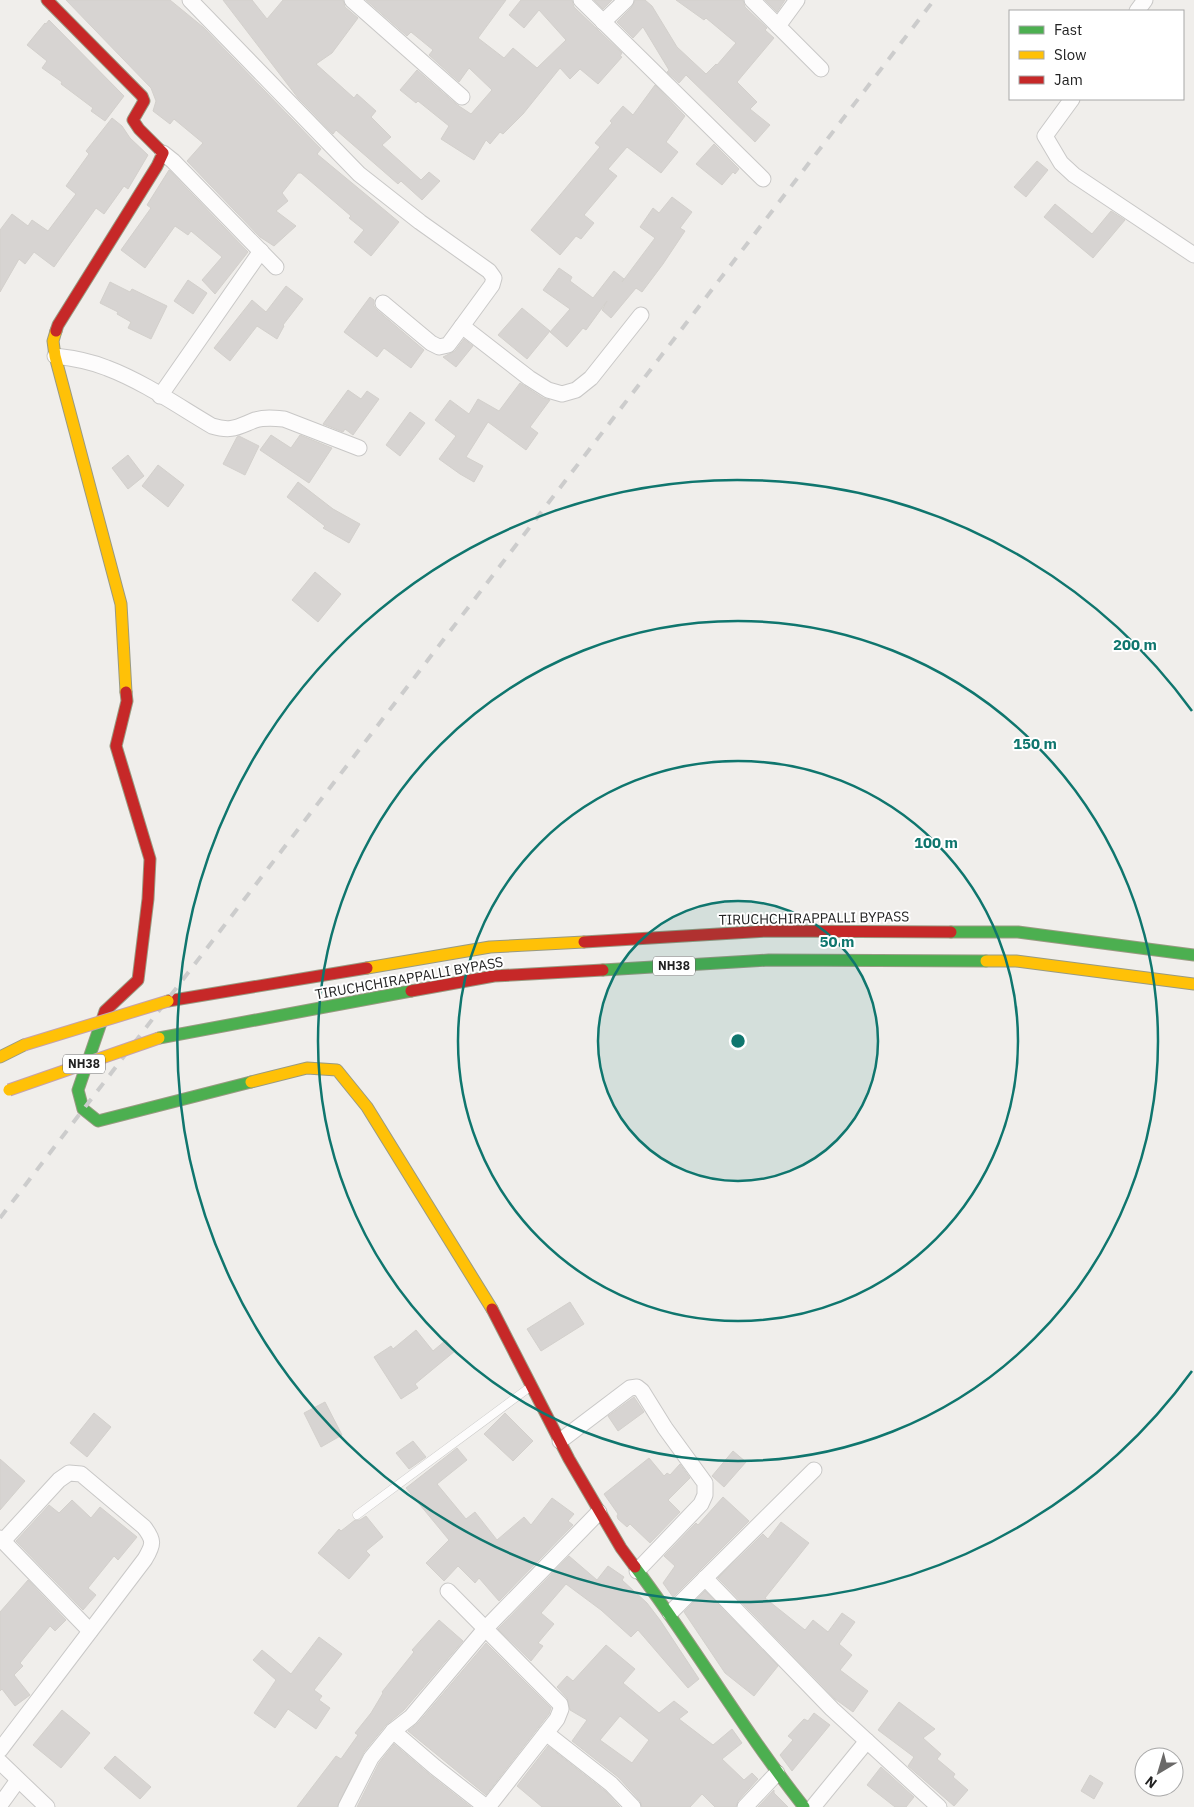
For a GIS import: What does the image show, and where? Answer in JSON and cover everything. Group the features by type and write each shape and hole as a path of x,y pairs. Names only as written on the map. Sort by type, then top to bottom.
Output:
{"main road":[{"path":"47,0 142,96 143,106 133,120 136,126 159,146 163,154 58,325 53,341 55,356 122,604 127,701 116,746 150,859 148,899 138,980 105,1012 78,1090 83,1109 98,1121 307,1068 337,1070 367,1107 498,1320 560,1441 621,1548 670,1613 777,1773 804,1807"},
{"name":"TIRUCHCHIRAPPALLI BYPASS","path":"0,1058 24,1045 168,1001 490,947 768,931 1018,932 1194,955"},
{"name":"TIRUCHCHIRAPPALLI BYPASS","path":"4,1092 159,1038 494,976 760,961 1016,961 1194,984"}],"street":[{"path":"190,0 359,174 420,222 489,271 494,278 492,285 448,345 439,347 431,343 383,303"},
{"path":"352,0 462,97"},
{"path":"581,0 763,179"},
{"path":"603,22 626,0"},
{"path":"752,0 821,69"},
{"path":"778,26 797,0"},
{"path":"1071,100 1045,136 1061,163 1074,175 1194,254"},
{"path":"163,154 173,161 276,267"},
{"path":"160,396 261,251"},
{"path":"462,326 529,378 548,390 562,394 576,390 591,378 641,315"},
{"path":"55,356 80,359 107,368 137,382 212,426 225,430 237,428 256,420 284,419 359,448"},
{"path":"560,1441 630,1388 636,1387 642,1392 664,1428 705,1483 705,1495 701,1504 638,1571"},
{"path":"670,1613 814,1470"},
{"path":"0,1750 145,1559 152,1548 151,1537 144,1527 81,1474 69,1473 58,1480 2,1540 90,1631"},
{"path":"346,1807 371,1758 394,1731 411,1717 485,1629 599,1512"},
{"path":"705,1578 832,1710 939,1807"},
{"path":"394,1731 435,1768 487,1807 557,1719 561,1709 560,1704 448,1591"},
{"path":"546,1733 611,1784 633,1807"},
{"path":"813,1807 866,1741"},
{"path":"0,1762 47,1807"},
{"path":"746,1807 777,1773"},
{"path":"0,1805 18,1780"}],"lane":[{"path":"357,1515 532,1386"}],"building":[{"path":"66,0 170,0 203,27 321,149 317,154 399,222 371,256 354,242 364,230 349,218 351,216 301,173 298,173 282,193 288,201 276,211 296,226 274,246 260,237 187,161 203,143 174,119 170,124 153,111 156,101 151,88"},
{"path":"223,0 252,0 267,19 283,0 343,0 345,7 358,18 332,53 316,64 354,98 357,94 376,111 371,117 391,137 382,145 421,180 429,172 440,181 422,200 401,181 398,184 336,130 333,134 298,98"},
{"path":"366,0 506,0 478,38 504,58 513,48 537,68 566,40 539,10 524,28 509,15 521,0 572,0 574,7 622,53 620,56 622,57 598,84 580,69 570,79 560,68 523,114 503,134 500,132 490,144 486,140 474,160 441,139 449,126 418,101 416,103 400,90 417,70 456,104 471,114 492,90 469,68 459,82 429,55 433,50 411,32 407,36"},
{"path":"594,0 612,0 603,9"},
{"path":"635,0 645,0 652,6 677,47 706,74 717,65 736,43 706,18 704,20 676,0 743,0 745,7 767,28 765,30 774,38 737,82 757,102 750,109 770,125 755,142 686,75 679,83 667,72 669,70 643,27 633,38 617,22 632,7"},
{"path":"765,0 785,0 777,12"},
{"path":"49,20 124,96 105,121 91,111 93,108 42,68 47,61 27,45"},
{"path":"655,85 685,116 666,142 678,152 661,173 627,147 608,169 617,176 584,215 594,223 581,239 576,236 560,255 531,230 600,147 595,143 612,123 610,121 623,106 633,115"},
{"path":"112,118 122,126 130,138 148,155 128,189 124,186 104,214 96,208 54,267 34,252 25,264 19,259 0,292 0,230 12,214 28,226 32,220 48,231 76,194 66,186 89,154 86,151"},
{"path":"714,144 739,169 735,174 733,172 722,185 696,164"},
{"path":"1037,161 1048,170 1026,197 1014,187"},
{"path":"169,170 248,252 215,294 202,280 222,257 191,231 188,235 175,226 145,268 121,250 151,208 147,205"},
{"path":"672,197 692,212 680,228 685,231 663,264 642,292 636,288 611,318 602,310 607,301 586,330 583,328 567,347 550,332 570,309 543,290 559,268 572,277 570,281 593,298 614,271 624,279 622,282 655,238 640,227 653,208 659,213"},
{"path":"1055,204 1092,234 1111,211 1125,220 1093,258 1044,217"},
{"path":"188,280 207,293 193,314 174,301"},
{"path":"110,282 130,292 132,289 167,306 151,339 128,328 131,322 117,314 118,312 100,303"},
{"path":"286,286 303,299 283,325 277,339 257,326 230,361 214,348 252,300 266,312"},
{"path":"370,297 374,300 374,306 377,310 424,350 411,368 384,348 377,357 344,332"},
{"path":"522,308 550,331 527,359 498,335"},
{"path":"464,339 473,346 456,367 443,357 455,351"},
{"path":"520,383 543,398 550,400 530,427 538,433 526,450 488,422 466,457 483,466 474,482 439,459 456,436 435,420 450,400 469,414 478,399 499,411"},
{"path":"348,390 361,399 367,391 379,399 353,435 345,429 343,432 323,424"},
{"path":"410,412 425,423 400,456 386,445"},
{"path":"271,435 291,448 300,435 332,448 309,483 260,450"},
{"path":"239,436 259,446 245,475 223,464"},
{"path":"128,455 144,476 128,489 112,468"},
{"path":"158,465 184,485 168,507 142,486"},
{"path":"298,482 333,509 360,524 349,543 323,528 325,526 287,497"},
{"path":"315,572 341,594 318,622 292,600"},
{"path":"570,1302 584,1324 541,1351 527,1329"},
{"path":"416,1330 433,1351 446,1340 455,1351 415,1384 418,1388 401,1399 374,1357 391,1346 393,1349"},
{"path":"634,1397 644,1412 618,1431 608,1416"},
{"path":"325,1402 342,1435 321,1447 304,1413"},
{"path":"94,1413 111,1427 87,1457 70,1443"},
{"path":"505,1413 533,1441 513,1461 484,1434"},
{"path":"413,1441 426,1457 409,1469 396,1453"},
{"path":"457,1448 467,1460 437,1484 466,1519 475,1512 497,1540 524,1517 531,1525 552,1498 574,1514 568,1521 573,1525 499,1601 479,1578 475,1583 458,1566 444,1581 426,1563 449,1540 406,1488"},
{"path":"733,1451 746,1462 724,1487 712,1476"},
{"path":"649,1458 664,1476 667,1473 670,1475 680,1464 690,1478 668,1500 680,1512 650,1543 630,1524 627,1527 618,1519 618,1514 604,1494"},
{"path":"0,1459 25,1481 0,1510"},
{"path":"723,1497 749,1521 673,1597 663,1583 675,1566 664,1556 696,1523 698,1525"},
{"path":"72,1500 91,1518 100,1507 137,1537 118,1560 114,1556 88,1588 96,1595 83,1610 16,1541 49,1505 59,1513"},
{"path":"366,1516 383,1537 366,1551 370,1555 349,1579 318,1553 339,1529 341,1531 355,1520 360,1520"},
{"path":"781,1522 809,1543 765,1598 805,1630 813,1620 828,1632 842,1613 855,1622 839,1644 852,1655 840,1670 868,1691 853,1712 835,1699 718,1578 763,1534 768,1539"},
{"path":"569,1556 597,1580 608,1566 624,1577 622,1580 647,1603 660,1620 699,1679 688,1688 638,1630 631,1637 601,1610 566,1584 541,1613 554,1624 538,1643 543,1646 531,1661 498,1629"},
{"path":"28,1580 66,1620 55,1631 50,1626 20,1663 23,1666 14,1675 30,1695 15,1706 2,1689 0,1691 0,1612"},
{"path":"705,1591 778,1666 754,1696 725,1673 684,1612"},
{"path":"439,1620 463,1641 404,1710 386,1725 364,1752 337,1807 297,1807 336,1756 341,1759 358,1735 355,1733 371,1713 382,1692 414,1652 412,1650"},
{"path":"319,1637 342,1654 314,1690 322,1696 319,1700 330,1708 316,1729 288,1709 275,1728 254,1713 276,1680 253,1660 262,1650 291,1674"},
{"path":"486,1643 551,1708 549,1714 486,1795 408,1731 418,1723"},
{"path":"606,1645 635,1669 623,1683 659,1713 674,1701 688,1712 679,1719 713,1745 732,1729 742,1743 722,1759 744,1780 752,1773 758,1779 738,1801 736,1807 715,1807 702,1794 690,1807 642,1807 640,1801 618,1777 572,1741 587,1720 570,1710 567,1698 557,1687 567,1676 573,1681","holes":["620,1716 649,1740 632,1763 600,1740"]},
{"path":"899,1702 935,1729 923,1738 941,1754 937,1759 955,1774 953,1777 968,1790 954,1806 908,1766 914,1757 878,1730"},
{"path":"62,1710 90,1733 61,1768 33,1745"},
{"path":"814,1713 830,1725 792,1771 780,1755 793,1740 788,1736 804,1719 808,1721"},
{"path":"394,1744 471,1807 357,1807 379,1763"},
{"path":"548,1746 605,1791 620,1807 542,1807 517,1786"},
{"path":"115,1756 151,1787 140,1799 104,1768"},
{"path":"881,1767 914,1797 906,1807 895,1807 867,1785"},
{"path":"1090,1775 1103,1783 1094,1799 1081,1791"},
{"path":"774,1790 774,1793 788,1807 758,1807"}],"railway":[{"path":"0,1218 934,0"}],"traffic: fast":[{"path":"951,932 1018,932 1194,955"},
{"path":"603,970 769,960 986,961"},
{"path":"159,1038 411,991"},
{"path":"102,1020 78,1090 83,1109 98,1121 251,1082"},
{"path":"635,1567 760,1748 804,1807"}],"traffic: slow":[{"path":"56,331 53,341 55,356 121,604 126,692"},
{"path":"367,968 490,947 584,942"},
{"path":"986,961 1016,961 1194,984"},
{"path":"24,1045 168,1001"},
{"path":"9,1090 159,1038"},
{"path":"0,1057 24,1045"},
{"path":"251,1082 307,1068 337,1070 367,1107 492,1309"}],"traffic: jam":[{"path":"47,0 142,96 144,101 133,120 139,129 163,153 157,166 56,331"},
{"path":"102,1020 105,1011 138,980 148,899 150,859 116,746 127,701 126,692"},
{"path":"584,942 768,931 951,932"},
{"path":"168,1001 367,968"},
{"path":"411,991 494,976 603,970"},
{"path":"492,1309 569,1459 621,1548 635,1567"}]}
